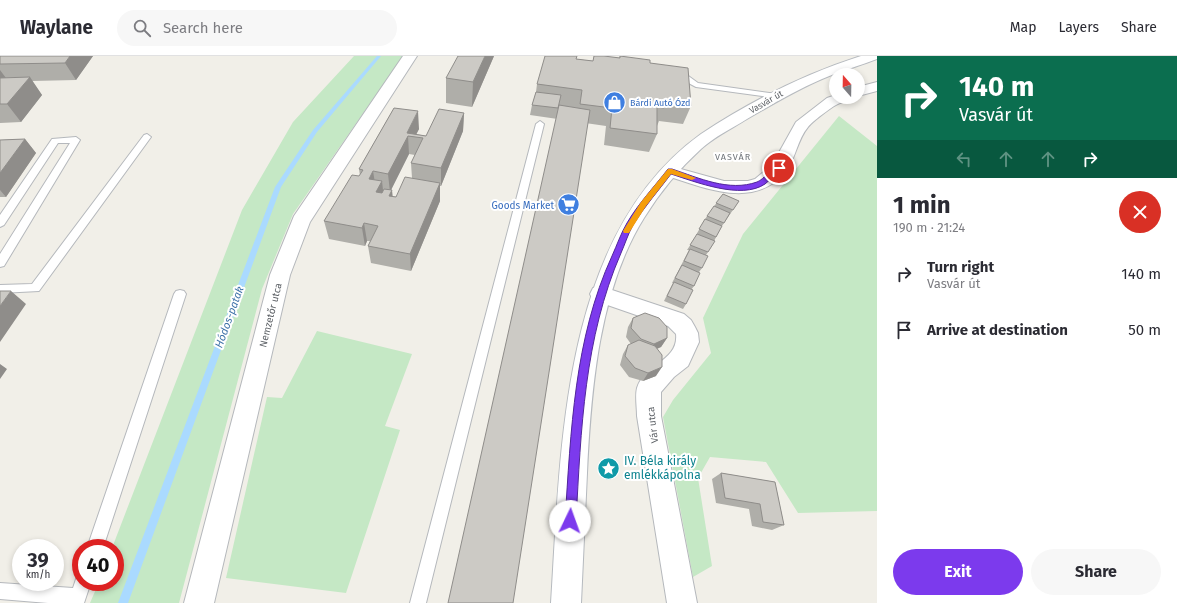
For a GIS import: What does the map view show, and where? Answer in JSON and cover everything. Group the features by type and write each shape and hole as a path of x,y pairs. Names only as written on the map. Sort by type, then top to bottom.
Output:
{"street":[{"name":"Nemzetőr utca","path":"199,603 280,275 301,221 410,56"},
{"name":"Vasvár út","path":"566,603 575,443 583,368 591,326 600,294 630,224 670,171 696,145 710,135 777,96 819,75 874,56"},
{"path":"865,90 877,86"},
{"path":"670,171 723,187 749,187 762,183 779,168 801,125 829,103"},
{"name":"Vár utca","path":"600,294 676,320 683,326 687,333 688,342 680,360 666,370 649,388 648,416 682,603"}],"lane":[{"path":"664,74 684,77 696,85 777,96"},
{"path":"418,603 540,124"},
{"path":"0,289 35,288 147,137"},
{"path":"0,223 55,141 76,140 0,263"},
{"path":"0,206 12,205"},
{"path":"98,539 180,294"},
{"path":"0,591 79,594"}],"green space":[{"path":"354,56 403,56 293,214 262,289 179,603 90,603 95,591 124,591 124,539 115,539 242,210 293,122"},
{"path":"839,116 877,146 877,511 798,513 766,462 710,457 698,478 712,566 693,577 663,417 673,400 711,353 703,318 743,234"},
{"path":"317,331 412,354 385,426 400,430 346,593 226,578 267,397 282,398"}],"building":[{"path":"0,56 70,56 65,63 0,64"},
{"path":"458,56 485,56 473,82 446,78"},
{"name":"Bárdi Autó Ózd","path":"545,56 577,56 576,59 593,61 594,56 620,58 620,56 650,60 650,63 688,68 691,106 664,103 664,108 657,107 657,134 610,128 612,108 580,104 582,90 537,84"},
{"path":"30,77 7,104 0,104 0,78"},
{"path":"536,92 561,95 558,108 532,105"},
{"path":"559,105 590,110 513,603 448,603"},
{"path":"394,108 418,111 407,133 426,136 439,109 464,113 441,168 411,163 423,138 408,136 388,174 373,171 369,179 382,181 376,192 382,193 384,189 392,190 389,196 396,197 405,177 440,183 410,254 368,246 378,226 364,223 362,228 324,221 352,175 359,176 363,170 359,169"},
{"path":"25,139 0,173 0,140"},
{"path":"723,194 739,201 733,210 716,203"},
{"path":"714,206 730,213 724,223 707,216"},
{"path":"705,219 722,226 716,237 699,229"},
{"path":"697,234 715,241 708,252 690,245"},
{"path":"690,249 708,256 702,268 684,261"},
{"path":"682,265 700,273 694,286 675,278"},
{"path":"674,282 693,290 686,304 667,296"},
{"path":"0,291 11,291 0,306"},
{"path":"645,313 659,318 667,327 667,338 654,344 641,339 631,328 633,318"},
{"path":"639,340 655,346 662,355 662,367 648,373 635,368 625,356 628,345"},
{"path":"721,473 775,482 784,525 763,522 760,504 725,498"}],"waterway":[{"name":"Hódos-patak","path":"123,603 278,187 315,131 379,56"}],"slow traffic":[{"path":"627,231 644,204 670,171 692,178"}],"place":[{"name":"Bárdi Autó Ózd","path":"614,103"},
{"name":"Goods Market","path":"569,205"},
{"name":"IV. Béla király emlékkápolna","path":"609,468"}],"district":[{"name":"VASVÁR","path":"733,157"}],"route":[{"path":"570,521 575,443 583,368 591,326 605,280 630,224 670,171 711,184 736,188 749,187 762,183 779,168"}]}
